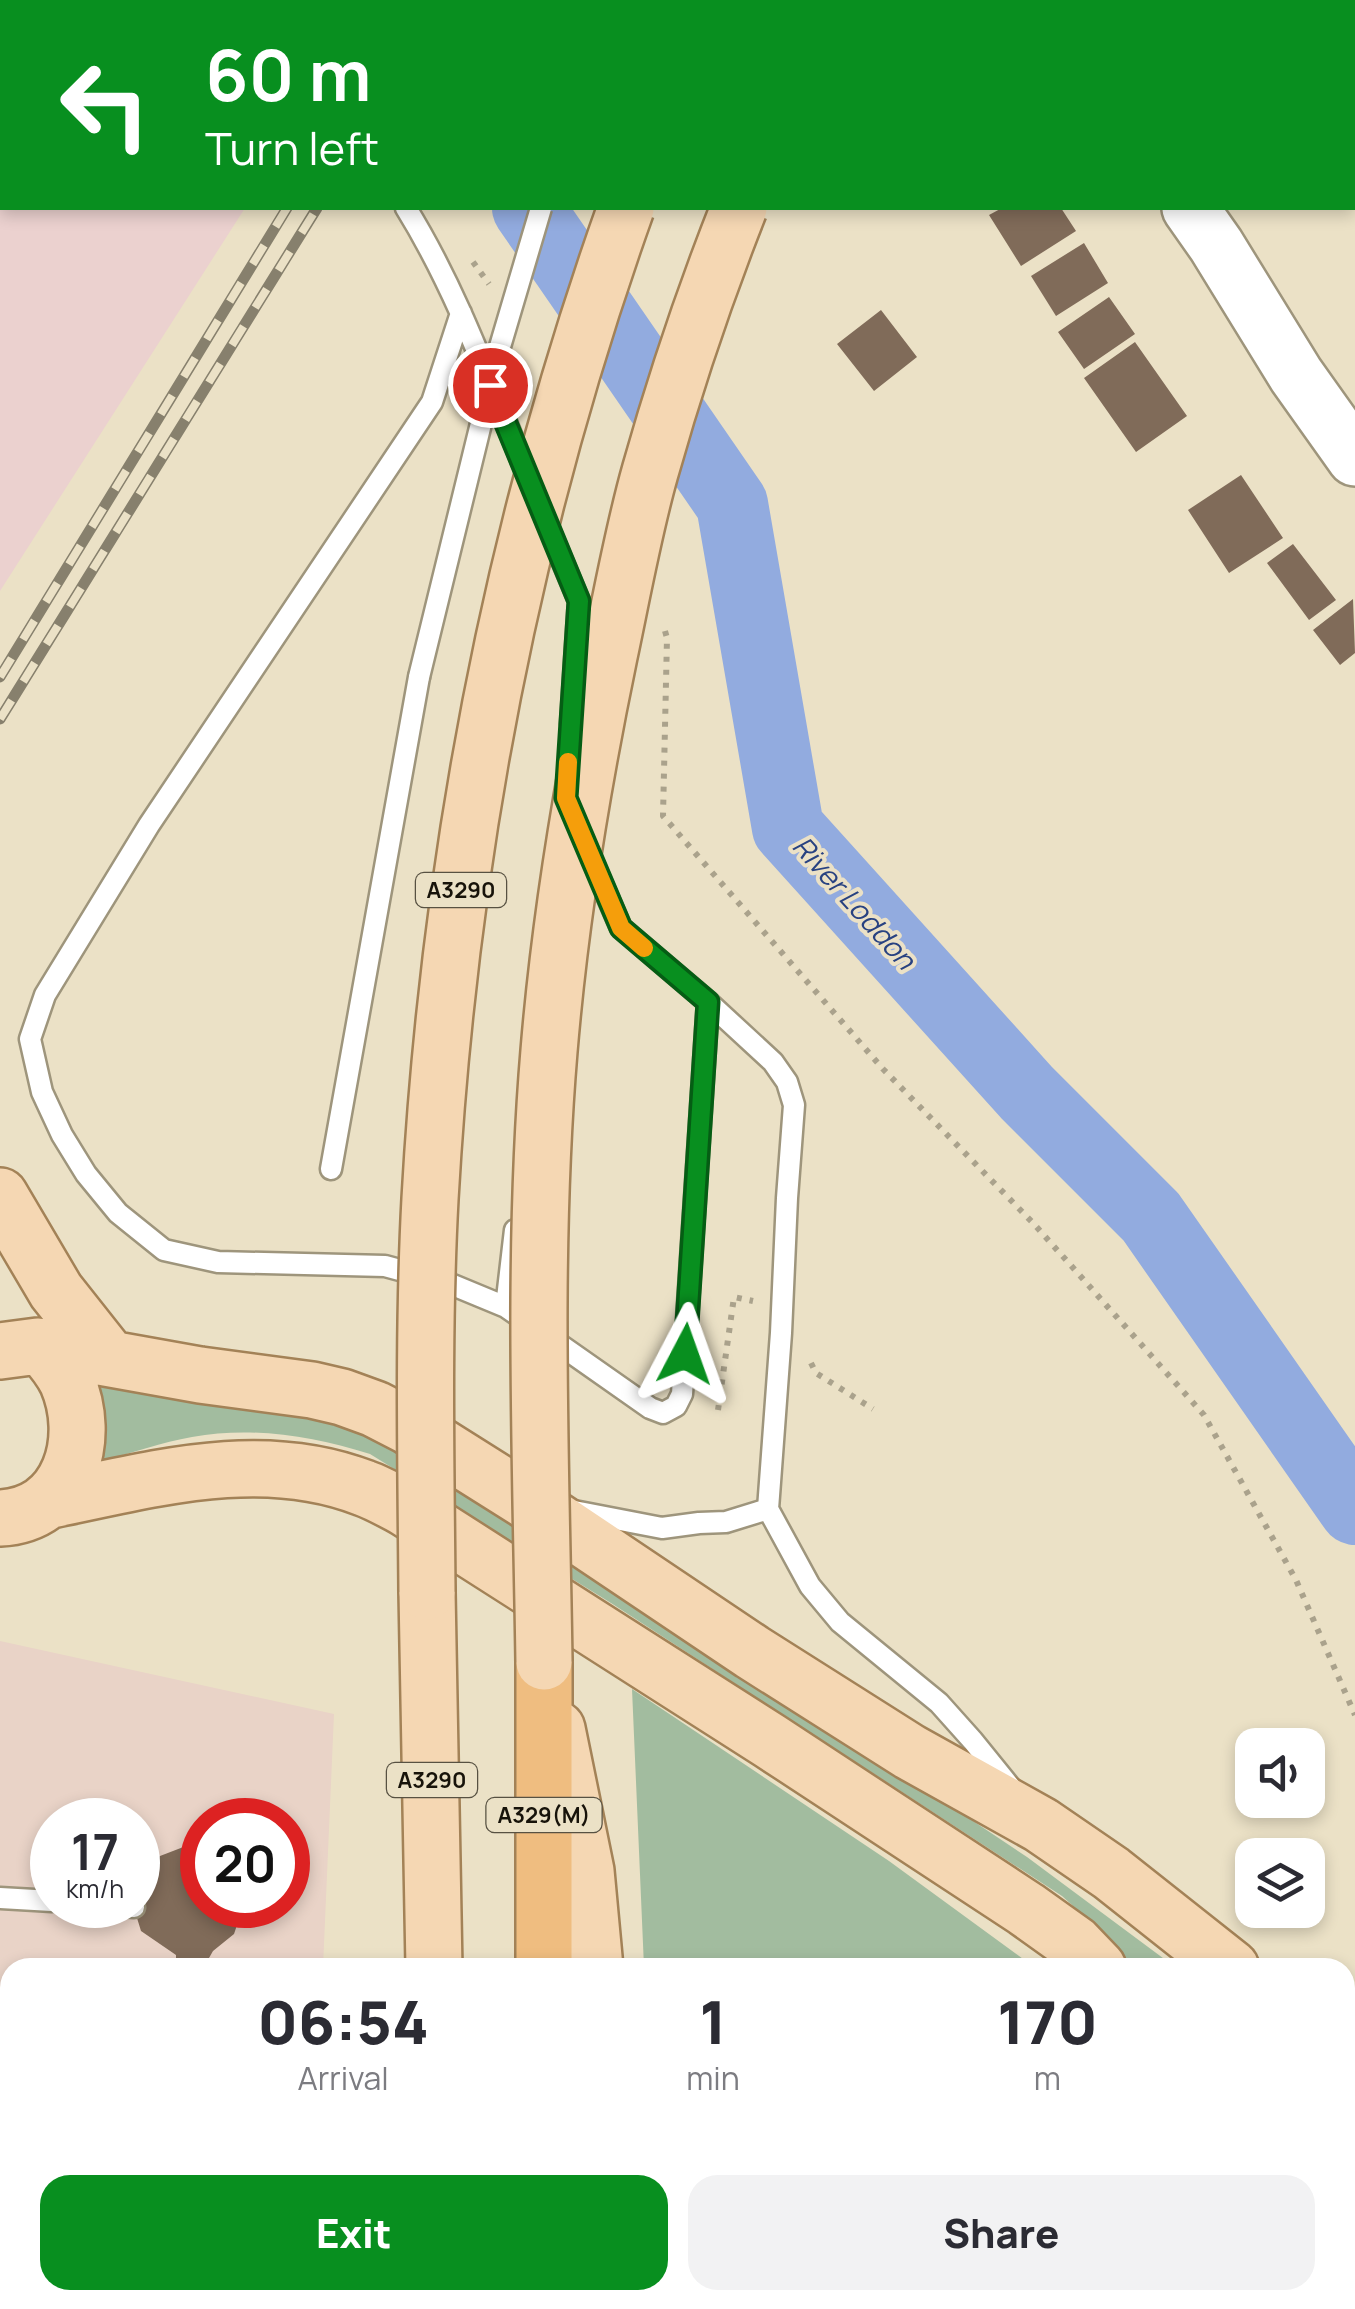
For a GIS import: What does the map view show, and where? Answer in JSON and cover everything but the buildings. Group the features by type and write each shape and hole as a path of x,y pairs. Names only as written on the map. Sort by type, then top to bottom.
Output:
{"highway":[{"name":"A329(M)","path":"544,1662 544,1958"}],"main road":[{"name":"A3290","path":"434,1958 426,1363 430,1199 443,1044 460,892 498,657 563,395 625,210"},
{"path":"594,1958 586,1872 544,1662 542,1162 549,1051 570,869 603,684 649,474 718,262 739,210"},
{"path":"0,1196 56,1291 109,1358"},
{"path":"0,1265 12,1286 27,1349 59,1366 68,1384 77,1442 70,1472 32,1508 0,1561"},
{"path":"27,1349 298,1388 342,1397 408,1426 910,1752 1041,1825 1111,1873 1218,1958"},
{"path":"32,1508 182,1474 251,1467 316,1474 367,1489 420,1518 770,1741 1026,1910 1088,1958"}],"street":[{"path":"1191,210 1355,458"}],"lane":[{"path":"407,210 461,313 579,601 566,798 522,1170"},
{"path":"331,1169 419,678 498,350 540,210"},
{"path":"461,313 432,402 148,825 45,996 30,1039 42,1092 86,1174 118,1213 164,1250 218,1262 385,1266 448,1282 506,1307 650,1408 663,1413 676,1406 682,1394 708,1002"},
{"path":"566,798 621,928 773,1062 787,1082 794,1105 768,1509 810,1586 840,1622 939,1704 1041,1825"},
{"path":"506,1307 518,1209"},
{"path":"524,1500 662,1528 726,1522 768,1509"},
{"path":"0,1898 30,1900"}],"path":[{"path":"663,816 883,1069 1034,1224 1204,1415 1296,1580 1355,1715"}],"shaded area":[{"path":"0,210 244,210 0,591"},
{"path":"0,1641 334,1714 323,1958 0,1958"}],"green space":[{"path":"91,1376 338,1413 675,1622 1027,1857 1163,1958 1126,1958 1062,1896 611,1603 370,1454 304,1438 237,1432 181,1439 102,1461 105,1431"},
{"path":"632,1689 889,1861 1022,1958 644,1958"}],"waterway":[{"name":"River Loddon","path":"529,210 732,504 788,828 1027,1093 1151,1217 1355,1509"}],"railway":[{"path":"0,677 286,210"},
{"path":"0,719 316,210"}],"slow traffic":[{"path":"568,762 566,798 621,928 644,948"}],"route":[{"path":"490,385 579,601 566,798 621,928 708,1002 685,1354"}]}
